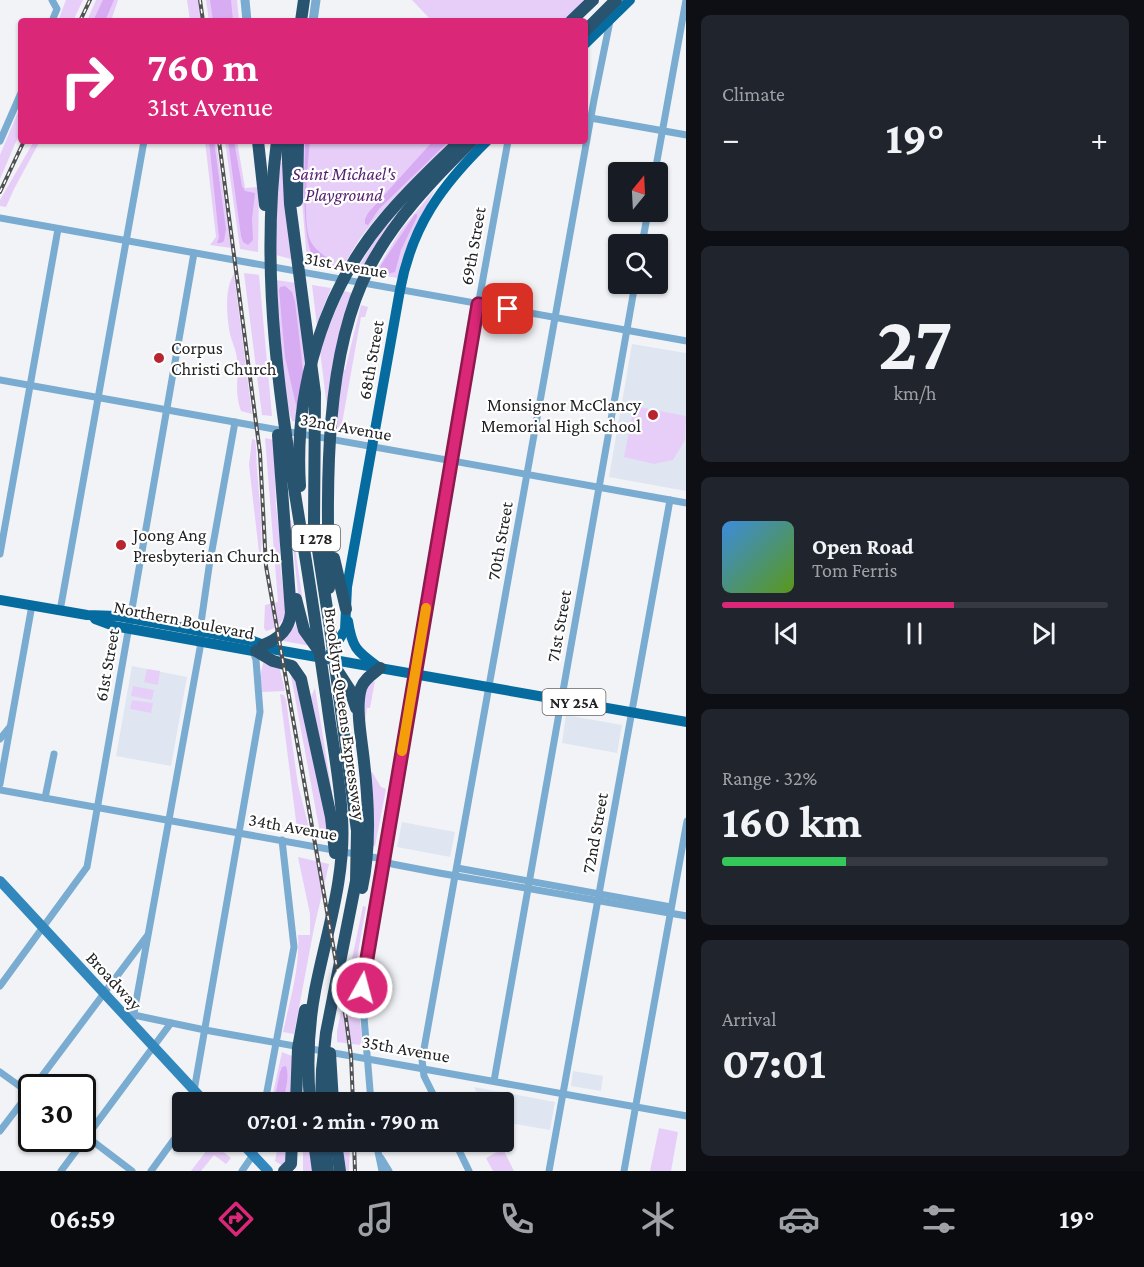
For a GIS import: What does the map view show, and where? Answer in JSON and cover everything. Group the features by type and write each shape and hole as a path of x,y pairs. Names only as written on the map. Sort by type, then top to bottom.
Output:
{"highway":[{"path":"293,18 296,0"},
{"path":"302,18 304,0"},
{"path":"574,18 593,0"},
{"path":"586,18 605,0"},
{"path":"588,28 616,0"},
{"path":"258,144 269,254"},
{"name":"I 278","path":"277,144 271,200 269,279 279,412 288,443"},
{"name":"I 278","path":"287,144 289,194 309,338 315,412 321,449 314,524 330,628"},
{"path":"297,256 298,144"},
{"path":"298,1092 308,995 322,958 332,916 338,835 301,679 295,668 289,664 273,661 257,649 280,637 289,623 291,612 288,563 288,443 324,324 349,269 390,211 457,144"},
{"path":"330,628 331,433 338,369 346,327 357,294 380,249 405,213 434,179 469,144"},
{"path":"309,338 319,376 325,425 321,449 329,477 333,553 345,609"},
{"name":"Brooklyn-Queens Expressway","path":"288,443 341,797 338,835"},
{"path":"288,563 302,624 309,639 341,674 353,696 360,732"},
{"name":"Brooklyn-Queens Expressway","path":"330,628 362,870"},
{"path":"307,702 310,685 326,659"},
{"path":"323,1092 330,1007 344,946 357,912 369,830 359,699 361,687 368,677 380,668"},
{"path":"302,1063 308,1092"},
{"path":"326,1072 331,1092"},
{"path":"284,1171 291,1164 292,1152"},
{"path":"296,1152 297,1171"},
{"path":"315,1152 318,1171"},
{"path":"326,1152 328,1171"},
{"path":"337,1152 340,1171"}],"main road":[{"path":"588,41 630,0"},
{"name":"68th Street","path":"326,659 343,634 347,587 403,272 415,236 433,202 484,144"},
{"name":"Northern Boulevard","path":"0,600 200,636 257,649 277,650 686,722"},
{"path":"345,609 355,649 380,668"},
{"name":"Broadway","path":"0,881 121,1012 133,1020 153,1047 194,1091"},
{"path":"250,1152 268,1171"}],"street":[{"path":"52,0 57,9 53,18"},
{"path":"245,0 247,18"},
{"path":"313,18 316,0"},
{"path":"657,162 686,0"},
{"name":"70th Street","path":"588,117 610,20"},
{"path":"0,141 18,100"},
{"path":"588,117 686,135"},
{"path":"60,610 143,144"},
{"name":"69th Street","path":"370,1092 362,983 507,144"},
{"name":"70th Street","path":"423,1068 422,1060 555,318 584,144"},
{"name":"31st Avenue","path":"0,219 686,341"},
{"path":"0,554 58,229"},
{"name":"61st Street","path":"0,986 44,929 87,867 194,253"},
{"name":"71st Street","path":"494,1081 633,294"},
{"name":"32nd Avenue","path":"0,380 686,503"},
{"path":"133,1020 169,820 200,636 209,567 235,422"},
{"name":"72nd Street","path":"549,1171 670,500"},
{"path":"0,784 32,606"},
{"path":"194,1091 260,712 257,649"},
{"path":"0,739 10,726"},
{"path":"45,798 54,754"},
{"name":"34th Avenue","path":"0,790 383,859 392,864 456,872 670,910 686,916"},
{"path":"624,1171 686,826"},
{"path":"267,1092 294,947 282,840"},
{"path":"44,1074 149,933"},
{"name":"35th Avenue","path":"133,1020 171,1023 686,1116"},
{"path":"96,1121 171,1023"},
{"path":"423,1068 424,1076 432,1092"},
{"path":"0,1072 18,1083"},
{"path":"0,1131 18,1108"},
{"path":"151,1171 172,1142"},
{"path":"96,1143 132,1171"},
{"path":"61,1171 74,1152"},
{"path":"242,1171 254,1152"},
{"path":"379,1152 382,1171"},
{"path":"460,1152 469,1171"},
{"path":"380,1156 389,1171"}],"shaded area":[{"path":"103,0 114,0 106,18 94,18"},
{"path":"210,0 231,0 233,18 213,18"},
{"path":"209,144 214,144 226,229 224,241 217,243 219,238"},
{"path":"228,144 235,144 242,186 245,191 255,193 252,219 253,240 248,245 243,242"},
{"path":"305,144 310,144 306,220 310,240 318,251 330,260 325,263 316,262 311,252 305,222"},
{"path":"430,144 446,144 379,209 368,225 365,224 365,219"},
{"path":"415,214 417,217 401,250 395,272 387,274 380,270 381,265"},
{"path":"285,286 292,292 295,302 301,352 304,384 299,418 285,357 279,290 280,287"},
{"name":"Monsignor McClancy Memorial High School","path":"632,344 686,353 686,491 609,477"},
{"path":"132,666 187,677 171,766 116,756"},
{"path":"566,715 622,725 617,753 562,743"},
{"path":"402,822 455,832 450,857 397,847"},
{"path":"286,1066 287,1070 285,1092 276,1092 280,1072 282,1067"},
{"path":"573,1071 603,1076 601,1091 571,1086"},
{"path":"474,1087 501,1092 476,1092"},
{"path":"514,1094 555,1102 550,1130 514,1124"}],"green space":[{"path":"66,0 83,0 74,18 59,18"},
{"path":"96,0 118,0 112,18 88,18"},
{"path":"187,0 199,0 201,18 190,18"},
{"path":"206,0 237,0 239,18 209,18"},
{"path":"412,0 587,0 568,18 429,18"},
{"path":"18,112 18,137 0,179 0,155"},
{"path":"32,144 38,144 6,207 0,206 0,200"},
{"path":"205,144 216,144 231,248 210,245 216,237"},
{"path":"225,144 238,144 245,188 259,187 258,252 240,249"},
{"name":"Saint Michael's Playground","path":"301,144 450,144 378,216 364,233 343,268 307,261 300,177"},
{"path":"280,162 282,163 291,259 276,255"},
{"path":"435,189 410,238 398,278 374,274 401,230"},
{"path":"408,200 361,272 356,271 376,238"},
{"path":"244,273 259,275 272,416 262,415"},
{"path":"234,274 252,414 241,411 238,397 237,357 230,334 227,311 229,287"},
{"path":"276,280 296,283 304,339 309,422 292,421 287,404 280,351"},
{"path":"312,285 331,288 318,321 329,326 344,291 352,293 334,368 345,370 361,305 368,307 365,317 361,317 341,429 329,424"},
{"path":"634,406 686,416 685,440 673,460 654,464 624,457"},
{"path":"265,438 274,440 276,507 286,613 279,625 266,631 264,628 265,605 278,602"},
{"path":"252,439 256,444 261,515 260,561 249,465"},
{"path":"291,520 306,623 300,611"},
{"path":"297,623 311,646 283,641"},
{"path":"263,663 279,666 285,691 262,692 260,677"},
{"path":"147,669 160,671 158,685 144,682"},
{"path":"290,670 296,673 329,834 320,833"},
{"path":"375,681 370,708 367,708 364,729 365,685"},
{"path":"133,686 154,690 152,700 131,696"},
{"path":"315,688 333,798 334,806 311,697"},
{"path":"280,694 284,695 286,700 298,785 310,832 297,829"},
{"path":"132,700 153,703 151,713 130,709"},
{"path":"367,770 372,772 381,787 386,789 375,846 372,846"},
{"path":"298,857 329,864 294,1034 283,1032 296,972 298,935 310,935 310,914"},
{"path":"363,906 366,907 356,964 358,1000 352,1001 358,1002 362,1039 360,1045 337,1042 337,1031"},
{"path":"282,1052 292,1056 292,1092 273,1092"},
{"path":"659,1128 678,1132 671,1171 650,1171"},
{"path":"205,1152 224,1152 231,1158 226,1164 214,1155 201,1171 191,1171"},
{"path":"277,1152 289,1152 289,1158 283,1166 275,1161"},
{"path":"303,1152 310,1152 313,1171 303,1171"},
{"path":"343,1152 350,1152 349,1171 346,1171"},
{"path":"497,1152 504,1152 514,1171 493,1171 486,1158"}],"railway":[{"path":"81,18 90,0"},
{"path":"200,0 203,18"},
{"path":"0,192 23,144"},
{"path":"219,144 260,453 266,566 346,1019 353,1092"},
{"path":"354,1152 355,1171"}],"slow traffic":[{"path":"402,751 426,608"}],"place":[{"name":"Corpus Christi Church","path":"159,358"},
{"name":"Monsignor McClancy Memorial High School","path":"653,415"},
{"name":"Joong Ang Presbyterian Church","path":"121,545"}],"route":[{"path":"362,988 478,304 508,309"}]}
